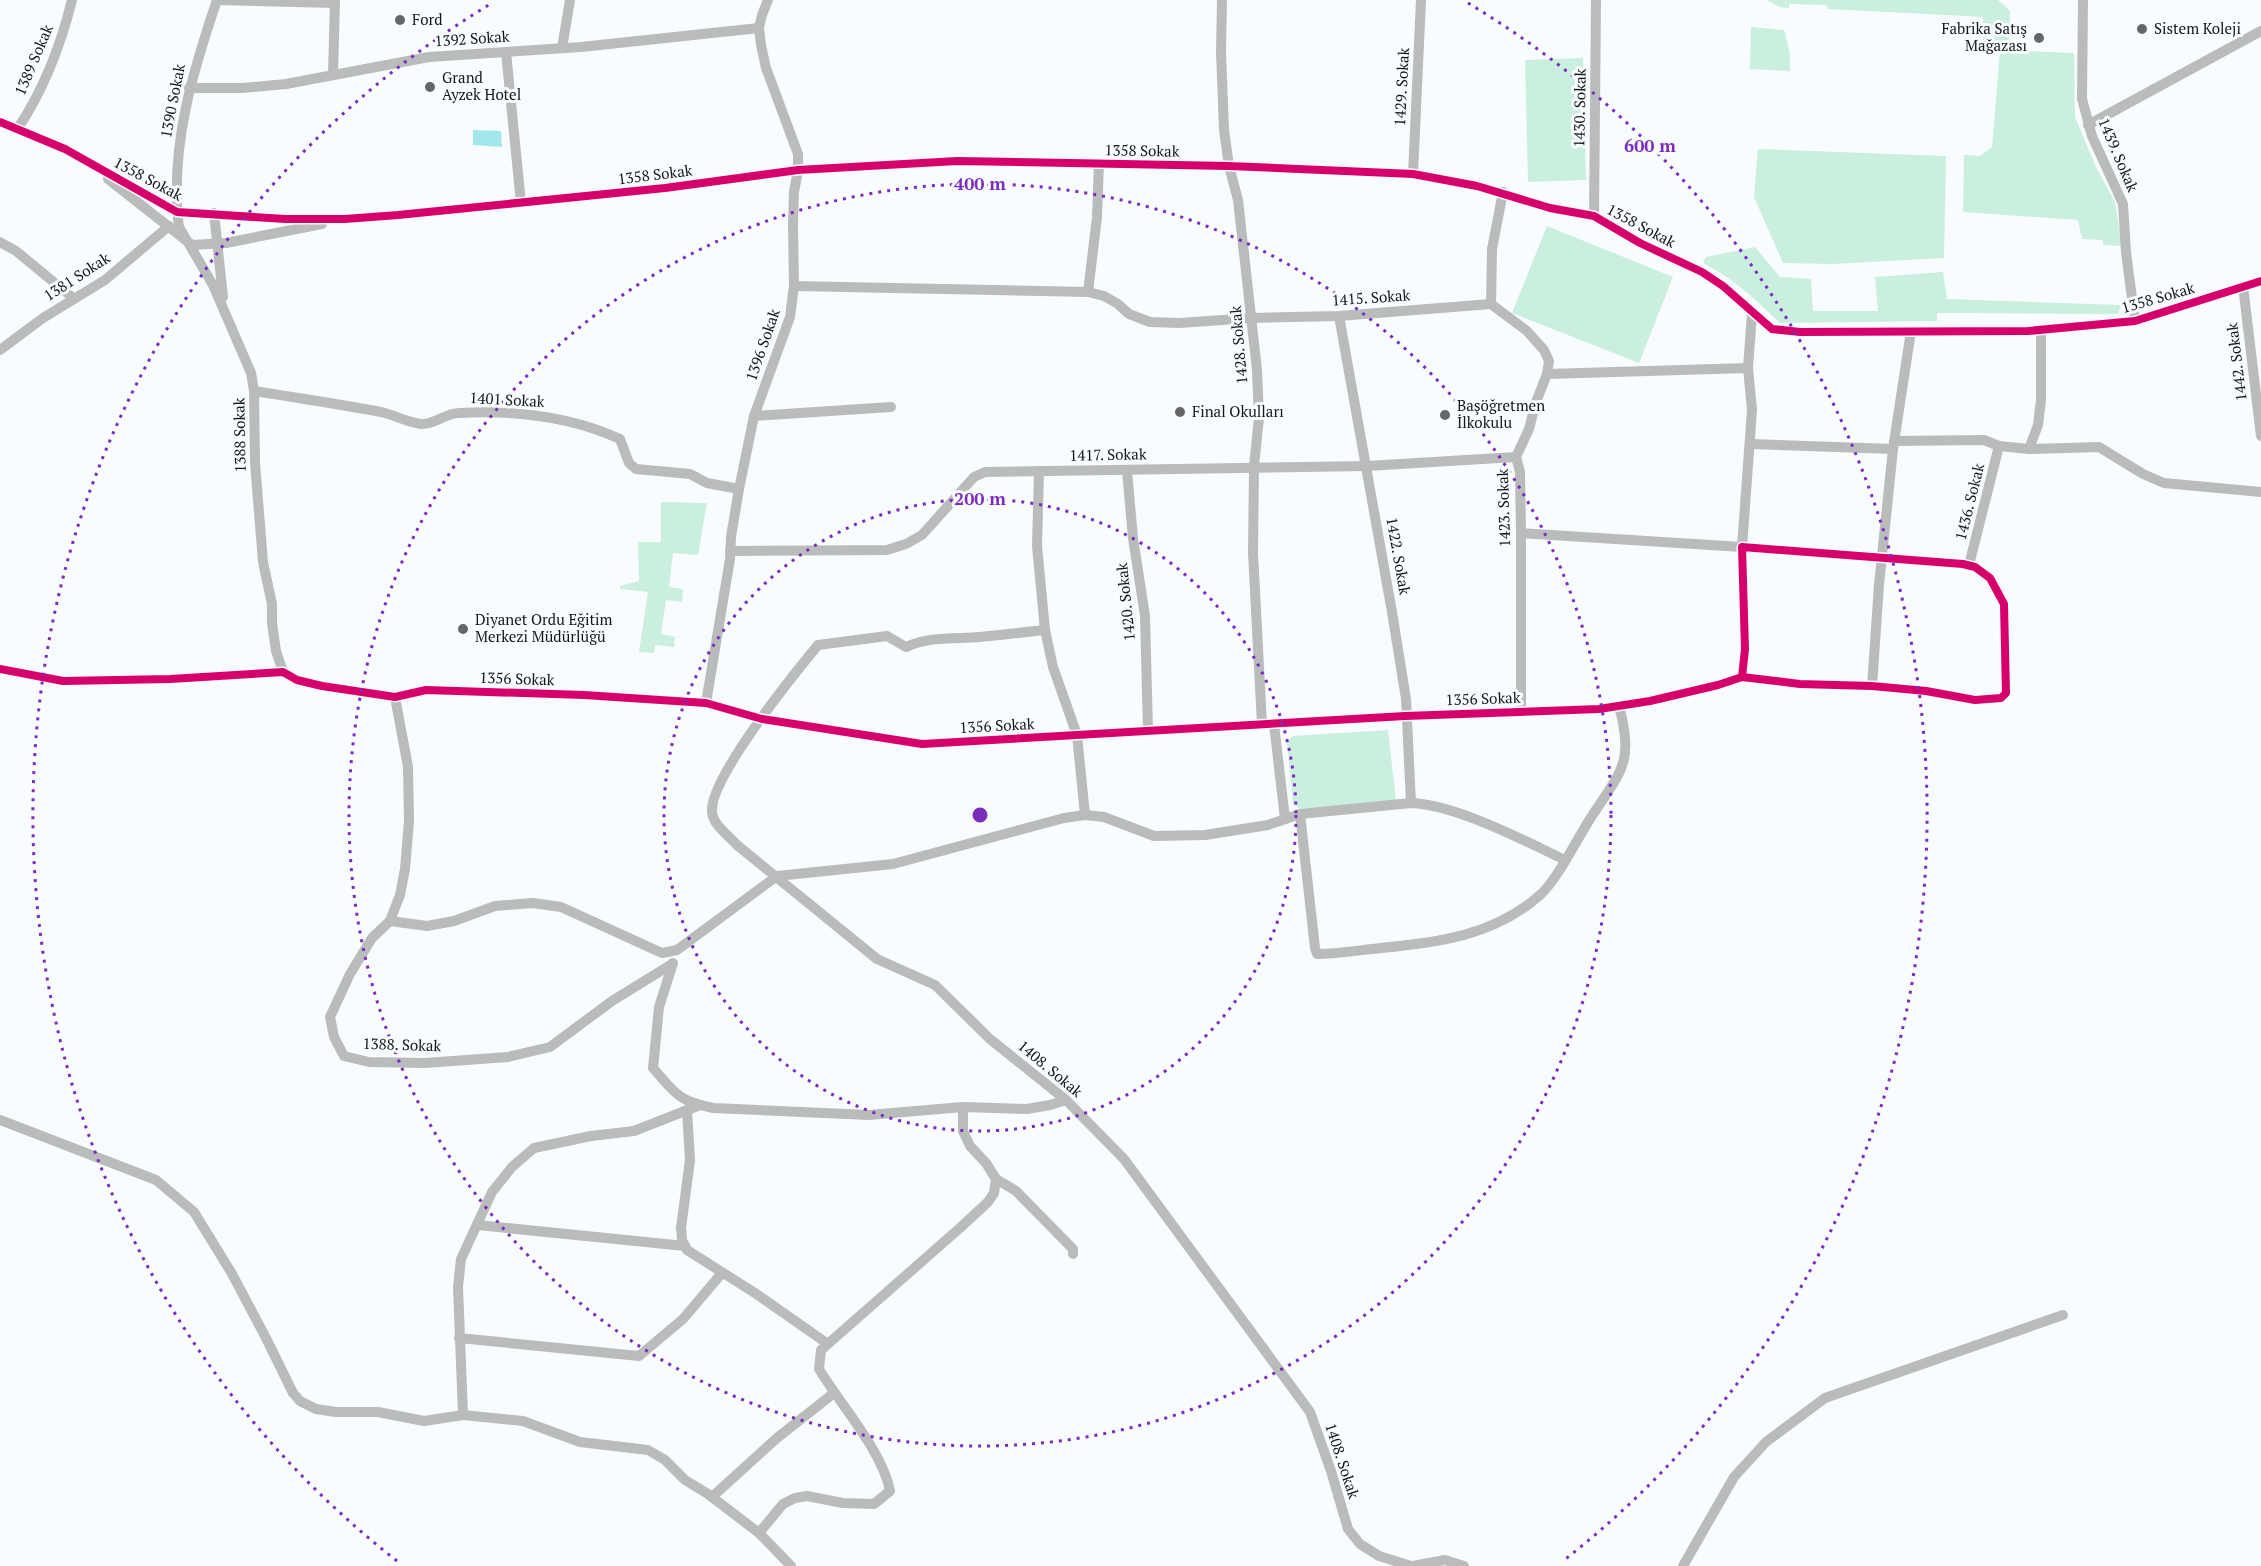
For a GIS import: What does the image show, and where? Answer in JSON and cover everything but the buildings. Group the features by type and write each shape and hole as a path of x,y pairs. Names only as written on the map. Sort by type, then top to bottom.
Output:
{"street":[{"name":"1389 Sokak","path":"18,128 48,68 72,0"},
{"path":"217,0 335,1 333,74"},
{"name":"1390 Sokak","path":"177,212 178,159 189,88 217,0"},
{"path":"562,48 570,0"},
{"name":"1396 Sokak","path":"706,703 739,489 754,416 785,334 794,286 794,192 798,154 766,68 759,28 768,0"},
{"name":"1428. Sokak","path":"1222,0 1223,108 1229,166 1238,200 1252,318 1258,418 1254,466 1252,553 1268,724 1285,819"},
{"name":"1429. Sokak","path":"1413,174 1421,0"},
{"name":"1430. Sokak","path":"1594,216 1596,0"},
{"name":"1439. Sokak","path":"2083,0 2080,79 2082,99 2088,125 2123,204 2126,252 2135,321"},
{"name":"1392 Sokak","path":"189,88 242,88 286,84 429,57 562,48 759,28"},
{"path":"2088,125 2261,31"},
{"path":"506,52 521,203"},
{"name":"1358 Sokak","path":"0,122 65,149 177,212 285,219 345,219 521,203 798,170 957,161 1229,166 1413,174 1503,192 1550,208 1594,216 1640,243 1702,272 1723,286 1772,329 1784,331 2041,330 2135,321 2261,281"},
{"path":"84,161 192,245 217,244 345,219"},
{"path":"1088,292 1097,217 1100,163"},
{"path":"1503,192 1492,249 1491,304 1527,331 1544,350 1549,361 1547,374 1748,368"},
{"name":"1388 Sokak","path":"177,212 179,227 192,245 225,312 251,373 254,391 255,462 263,562 272,604 276,651 283,672"},
{"path":"214,213 225,312"},
{"name":"1381 Sokak","path":"0,350 72,298 105,280 169,226"},
{"path":"0,242 16,251 72,298"},
{"name":"1415. Sokak","path":"794,286 1088,292 1104,296 1129,314 1150,322 1179,323 1491,304"},
{"name":"1442. Sokak","path":"2244,286 2261,436"},
{"path":"1742,677 1745,649 1742,547 1752,410 1748,368 1752,312"},
{"name":"1422. Sokak","path":"1339,315 1367,465 1406,699 1405,716 1411,803"},
{"path":"2029,449 2038,425 2041,400 2041,330"},
{"path":"1872,686 1882,556 1894,445 1911,331"},
{"name":"1423. Sokak","path":"1521,711 1520,472 1516,457 1529,429 1547,374"},
{"name":"1401 Sokak","path":"254,391 394,415 417,423 431,424 455,413 480,412 522,414 568,420 601,430 620,439 629,463 636,469 690,474 707,483 739,489"},
{"path":"754,416 891,407"},
{"name":"1436. Sokak","path":"1750,444 1894,445 1984,440 1999,446 2029,449 2099,447 2143,474 2164,483 2261,492"},
{"name":"1436. Sokak","path":"1969,565 1999,446"},
{"name":"1417. Sokak","path":"730,551 887,550 906,544 922,535 974,477 986,472 1367,465 1516,457"},
{"path":"1039,471 1037,546 1045,630 1053,667 1077,735 1085,815"},
{"name":"1420. Sokak","path":"1127,471 1133,538 1145,616 1148,731"},
{"path":"1521,533 1882,556 1969,565"},
{"name":"1356 Sokak","path":"0,669 63,681 170,679 283,672 297,680 322,686 395,697 426,690 584,695 706,703 762,719 922,744 1405,716 1599,709 1718,685 1742,677 1800,684 1872,686 1926,691 1975,700 2001,698 2006,693 2004,604 1990,578 1969,565"},
{"name":"1408. Sokak","path":"1045,630 941,639 917,642 906,647 887,636 818,645 726,771 716,794 712,812 717,823 737,845 877,959 935,985 990,1039 1066,1100 1124,1159 1310,1412 1331,1471 1347,1529 1360,1544 1379,1556 1412,1566"},
{"name":"1388. Sokak","path":"395,697 408,767 409,821 405,869 390,921 372,938 350,974 330,1017 334,1037 344,1056 369,1062 425,1062 508,1057 550,1047 612,1001 672,964"},
{"path":"1300,814 1317,954 1427,943 1462,937 1505,918 1541,895 1565,860 1623,767 1627,746 1619,706"},
{"path":"390,921 427,926 454,921 495,906 533,903 561,907 662,953 677,950 777,876 893,864 1064,818 1085,815 1104,817 1154,836 1205,835 1268,825 1300,814 1411,803 1430,804 1516,837 1565,860"},
{"path":"677,950 659,1007 653,1068 677,1096 688,1102 713,1108 869,1115 963,1107 1027,1109 1066,1100"},
{"path":"463,1415 458,1287 461,1259 492,1192 512,1167 534,1148 591,1136 634,1131 700,1105"},
{"path":"963,1107 963,1131 970,1146 986,1163 996,1179 1016,1191 1073,1249 1073,1254"},
{"path":"687,1110 690,1160 681,1228 684,1246 828,1344"},
{"path":"0,1120 156,1180 194,1212 231,1272 293,1393 300,1401 326,1411 378,1412 424,1421 463,1415 523,1421 580,1442 648,1450 665,1460 685,1480 712,1497 759,1533 791,1566"},
{"path":"759,1533 783,1504 795,1498 807,1496 843,1503 874,1504 890,1491 888,1481 869,1444 819,1369 821,1350 988,1202 994,1193 996,1179"},
{"path":"477,1225 684,1246"},
{"path":"459,1338 639,1356 683,1319 722,1273"},
{"path":"1683,1566 1734,1477 1766,1442 1825,1398 2063,1315"},
{"path":"712,1497 777,1438 834,1393"},
{"path":"1412,1566 1445,1560 1464,1566"}],"green space":[{"path":"1766,0 1998,0 2010,11 2009,45 1983,41 1983,17 1828,9 1827,5 1789,4 1789,8 1780,7"},
{"path":"1751,27 1784,30 1790,53 1790,71 1750,69"},
{"path":"2000,50 2074,53 2075,117 2096,167 2115,202 2122,246 2103,245 2103,240 2082,239 2078,220 1963,212 1964,155 1980,156 1992,147"},
{"path":"1583,58 1586,180 1528,182 1525,60"},
{"path":"1758,149 1946,156 1944,258 1832,264 1783,263 1754,197"},
{"path":"1547,226 1673,277 1639,363 1512,313"},
{"path":"1755,247 1780,277 1811,279 1813,311 1878,311 1875,277 1943,272 1947,299 2121,305 2118,314 1937,313 1937,321 1780,323 1744,290 1703,263 1706,257"},
{"path":"661,502 707,503 698,555 673,553 669,587 683,589 682,602 666,600 661,634 675,637 674,647 655,645 654,653 639,652 648,592 620,589 620,586 639,581 638,542 661,542"},
{"path":"1388,730 1396,801 1300,809 1293,804 1287,742 1293,736"}],"water":[{"path":"473,130 501,131 502,147 473,145"}],"cycle path":[{"path":"0,122 65,149 177,212 285,219 345,219 398,215 665,188 798,170 957,161 1229,166 1413,174 1477,186 1550,208 1594,216 1640,243 1702,272 1723,286 1772,329 1800,332 2028,331 2135,321 2261,281"},
{"path":"0,669 63,681 170,679 283,672 297,680 322,686 395,697 426,690 584,695 706,703 762,719 922,744 1405,716 1599,709 1650,701 1742,677 1800,684 1872,686 1926,691 1975,700 2001,698 2006,693 2004,604 1990,578 1975,567 1963,564 1742,547 1745,649 1742,677"}],"place":[{"name":"Ford","path":"400,20"},
{"name":"Sistem Koleji","path":"2142,29"},
{"name":"Fabrika Satış Mağazası","path":"2039,38"},
{"name":"Grand Ayzek Hotel","path":"430,87"},
{"name":"Final Okulları","path":"1180,412"},
{"name":"Başöğretmen İlkokulu","path":"1445,415"},
{"name":"Diyanet Ordu Eğitim Merkezi Müdürlüğü","path":"463,629"}]}
